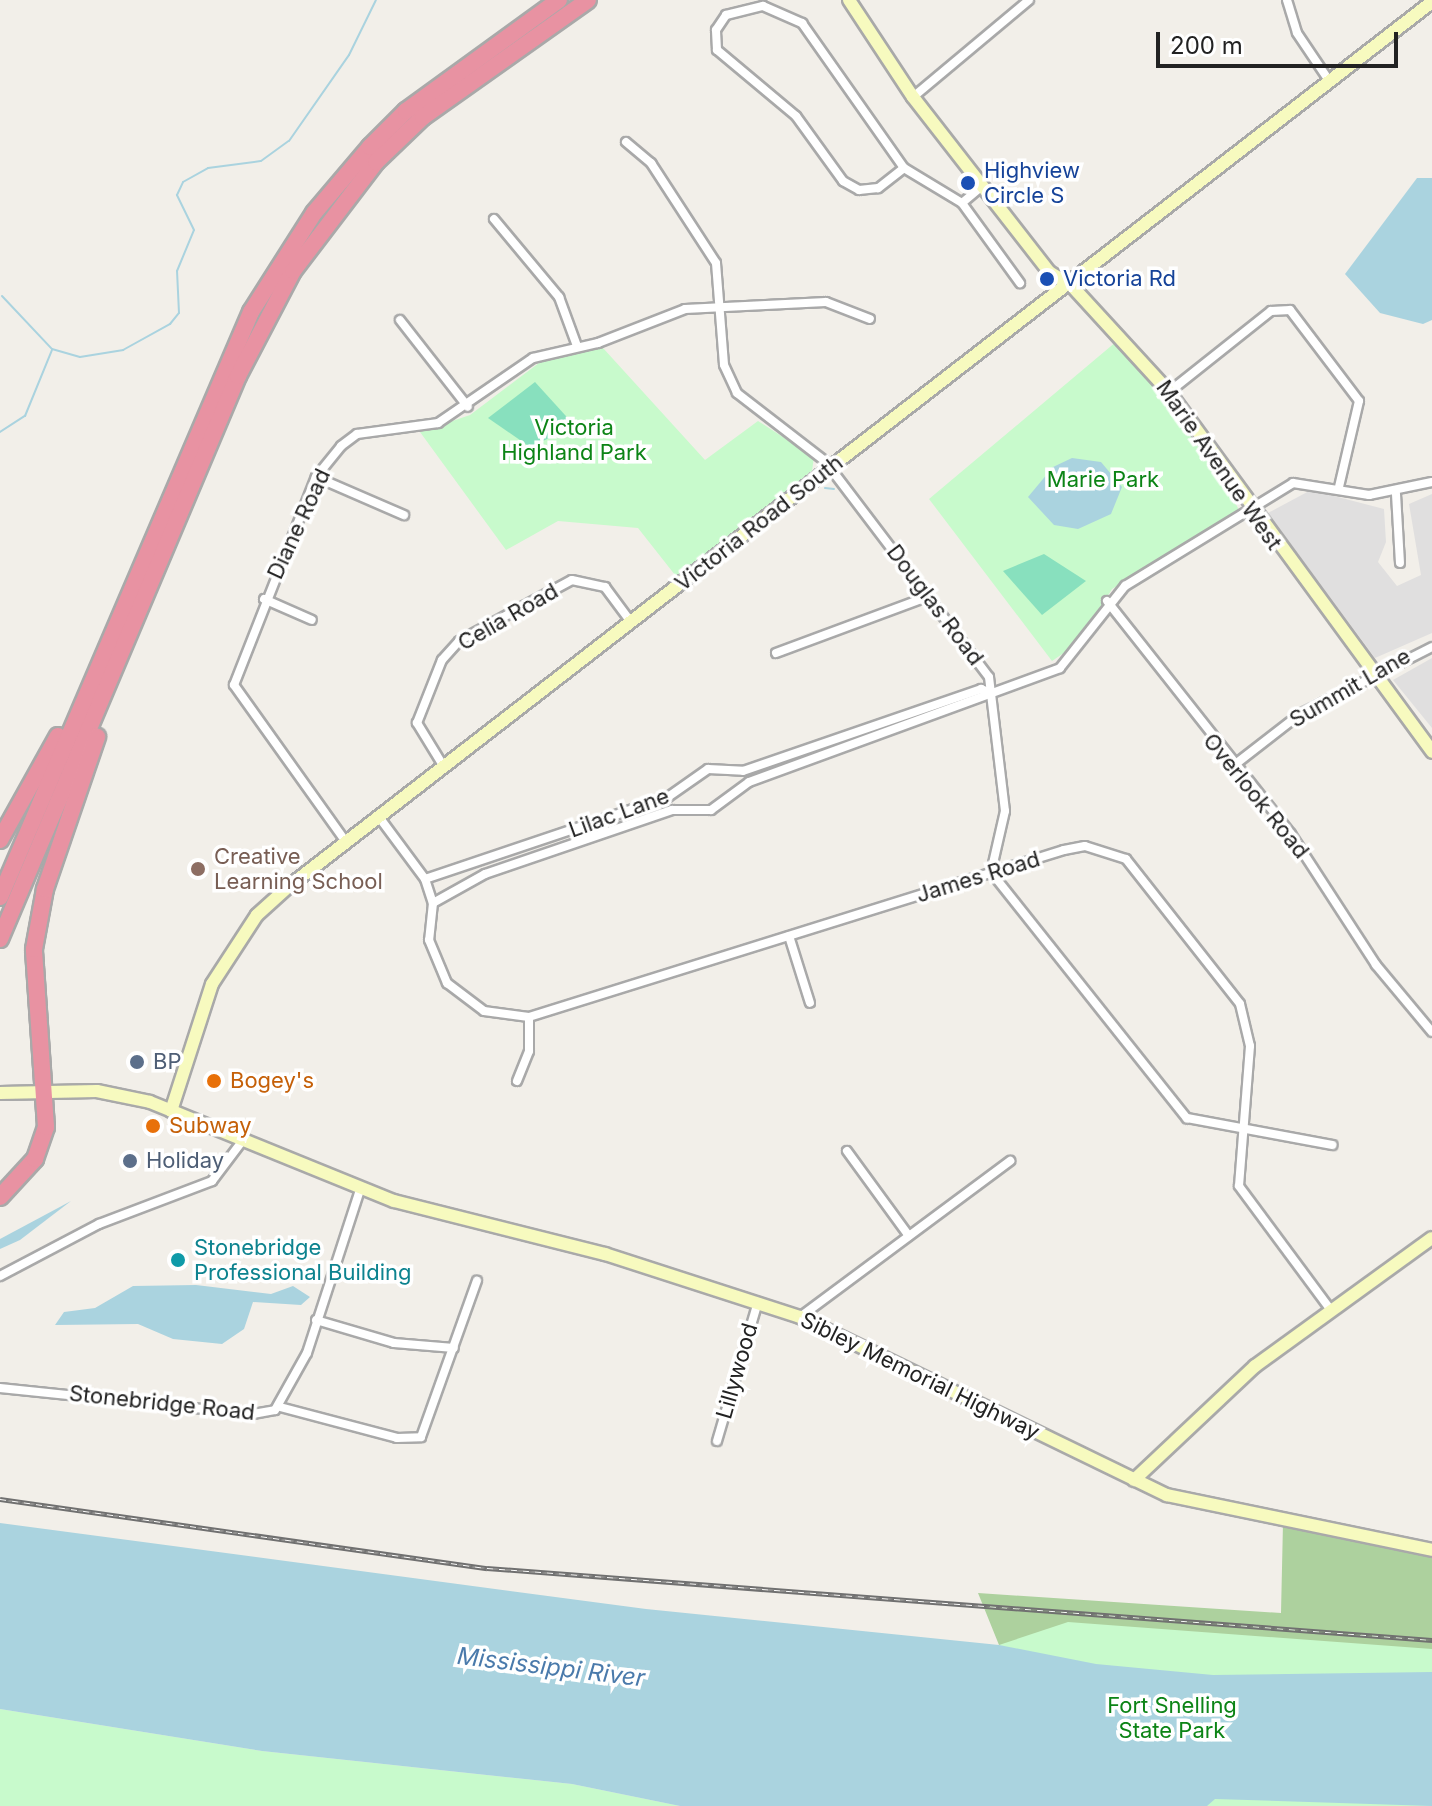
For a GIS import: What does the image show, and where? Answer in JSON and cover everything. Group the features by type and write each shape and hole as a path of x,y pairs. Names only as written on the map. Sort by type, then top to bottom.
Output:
{"highway":[{"path":"0,897 251,312 314,213 406,111 559,0"},
{"path":"0,939 267,315 327,222 423,117 588,0"},
{"path":"0,1197 43,1143 47,1088 32,1001 38,919 131,633"},
{"path":"0,840 108,642"}],"street":[{"name":"Marie Avenue West","path":"849,0 913,97 1049,272 1071,285 1169,392 1252,510 1432,752"},
{"path":"913,97 1029,0"},
{"path":"1287,0 1297,33 1330,82"},
{"name":"Victoria Road South","path":"171,1111 212,984 257,915 346,842 1071,285 1432,2"},
{"path":"904,168 878,188 859,190 843,181 796,116 717,50 716,30 726,15 763,6 802,23 904,168 962,203 1020,283"},
{"name":"Douglas Road","path":"626,142 651,163 716,263 724,365 737,393 758,416 808,443 978,656 991,693 1005,811 991,872"},
{"path":"962,203 982,186"},
{"path":"494,219 559,297 577,346"},
{"name":"Diane Road","path":"346,842 234,685 264,599 316,477 357,434 438,423 468,407 533,358 577,346 662,315 719,307 826,302 870,319"},
{"path":"1169,392 1271,311 1290,310 1359,401 1339,487"},
{"path":"400,320 468,407"},
{"path":"316,477 404,515"},
{"path":"1400,563 1396,494 1432,482"},
{"name":"Lilac Lane","path":"433,903 485,874 672,810 711,810 749,782 991,693 1078,654 1107,601 1293,483 1396,494"},
{"name":"Celia Road","path":"444,767 417,723 442,660 459,641 572,580 605,587 631,622"},
{"path":"776,653 929,596"},
{"path":"264,599 312,620"},
{"name":"Overlook Road","path":"1107,601 1432,1032"},
{"name":"Summit Lane","path":"1233,766 1300,714 1432,647"},
{"name":"Lilac Lane","path":"425,879 668,797 708,769 743,771 981,689 991,693"},
{"path":"379,817 425,879 433,903 429,940 447,983 484,1011 529,1017 529,1051 517,1081"},
{"name":"James Road","path":"529,1017 991,872 1085,846 1126,859 1142,874 1228,986 1247,1024 1241,1132"},
{"path":"991,872 1164,1097 1187,1118 1241,1132 1333,1145"},
{"path":"789,936 810,1003"},
{"name":"Sibley Memorial Highway","path":"0,1093 47,1088 97,1091 171,1111 361,1187 758,1302 800,1317 1134,1480 1198,1504 1432,1550"},
{"path":"1241,1132 1239,1186 1251,1210 1330,1309"},
{"path":"0,1276 99,1224 212,1181 243,1140"},
{"path":"847,1151 909,1236"},
{"path":"800,1317 1010,1161"},
{"name":"Stonebridge Road","path":"0,1388 259,1415 280,1407 316,1320 361,1187"},
{"path":"1134,1480 1248,1372 1330,1309 1431,1239"},
{"path":"280,1407 417,1439 427,1430 477,1281"},
{"name":"Lillywood","path":"717,1441 758,1302"},
{"path":"316,1320 394,1343 454,1348"}],"shaded area":[{"path":"1311,490 1384,509 1386,542 1378,562 1397,586 1421,575 1409,504 1432,494 1432,633 1375,658 1268,513"},
{"path":"1432,658 1432,728 1393,680"}],"green space":[{"name":"Marie Park","path":"1117,341 1216,466 1240,512 1112,589 1080,642 1052,661 929,499"},
{"name":"Victoria Highland Park","path":"603,348 705,460 758,421 814,457 812,471 679,580 638,528 558,521 506,550 420,432 470,415 543,360"},
{"path":"535,382 575,426 530,447 488,418"},
{"path":"1044,554 1086,581 1042,615 1003,571"},
{"path":"1283,1523 1432,1543 1432,1672 1096,1664 999,1645 978,1593 1281,1613"},
{"name":"Fort Snelling State Park","path":"1068,1622 1432,1649 1432,1806 1148,1806 999,1645"},
{"path":"0,1709 262,1751 572,1784 680,1806 0,1806"}],"water":[{"path":"1417,178 1432,178 1432,320 1423,324 1380,313 1345,274"},
{"path":"1072,458 1101,462 1122,487 1111,514 1078,529 1054,525 1028,497 1053,467"},
{"path":"71,1201 20,1240 0,1249 0,1239"},
{"path":"196,1285 271,1294 293,1286 310,1297 301,1305 253,1302 244,1329 222,1344 173,1339 138,1324 55,1325 64,1312 95,1308 133,1286"},
{"name":"Mississippi River","path":"0,1523 646,1609 999,1645 1096,1664 1213,1675 1432,1672 1432,1806 1215,1799 1207,1806 680,1806 572,1784 262,1751 0,1709"}],"waterway":[{"path":"2,296 52,349 80,357 123,350 170,324 179,313 177,271 194,230 177,195 183,182 208,168 261,161 289,141 349,55 376,0"},
{"path":"0,432 25,416 52,350"},
{"path":"825,488 834,489"}],"railway":[{"path":"0,1499 487,1568 1432,1640"}],"place":[{"name":"Highview Circle S","path":"968,183"},
{"name":"Victoria Rd","path":"1047,279"},
{"name":"Creative Learning School","path":"198,869"},
{"name":"BP","path":"137,1062"},
{"name":"Bogey's","path":"214,1081"},
{"name":"Subway","path":"153,1126"},
{"name":"Holiday","path":"130,1161"},
{"name":"Stonebridge Professional Building","path":"178,1260"}]}
